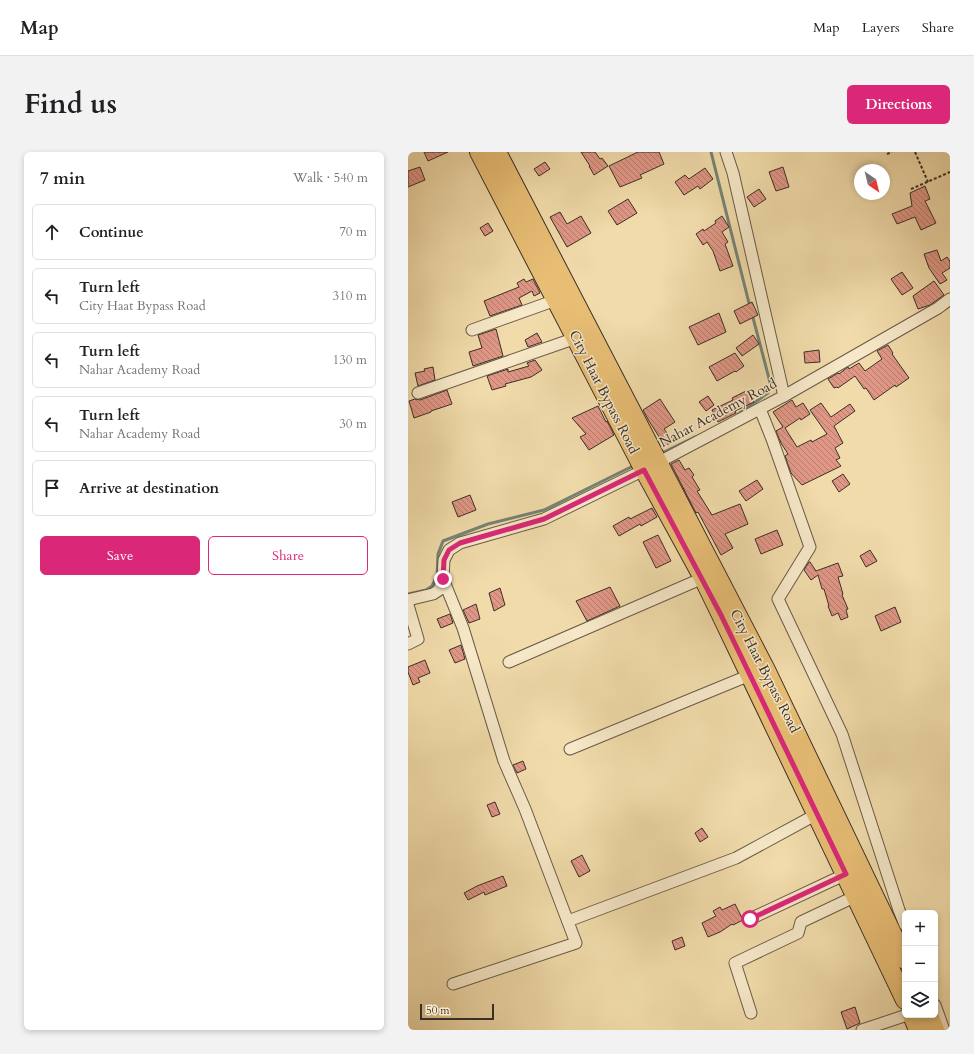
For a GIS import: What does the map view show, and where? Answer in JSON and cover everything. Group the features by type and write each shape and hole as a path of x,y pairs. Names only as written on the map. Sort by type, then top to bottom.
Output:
{"main road":[{"name":"City Haat Bypass Road","path":"479,152 576,338 651,466 766,670 902,953"},
{"name":"City Haat Bypass Road","path":"497,152 651,466 702,578 846,874 902,994"},
{"path":"913,1018 918,1030"},
{"path":"930,1018 935,1030"}],"street":[{"path":"726,152 733,173 784,396"},
{"name":"Nahar Academy Road","path":"443,579 444,560 449,550 460,541 544,519 651,466 784,396 938,308 950,299"},
{"path":"472,330 556,300"},
{"path":"418,393 576,338"},
{"path":"760,409 810,547 778,599 842,734 902,918"},
{"path":"509,662 702,578"},
{"path":"408,600 433,594 439,590 443,579"},
{"path":"443,579 463,628 504,761 525,809 576,943 453,984"},
{"path":"408,605 418,638 408,644"},
{"path":"570,749 750,675"},
{"path":"568,921 736,858 817,814"},
{"path":"750,919 846,874"},
{"path":"751,1013 735,963 798,932 801,922 856,896"},
{"path":"938,1013 944,1030"},
{"path":"862,1030 902,1017"}],"path":[{"path":"887,154 892,152"},
{"path":"915,152 928,182"},
{"path":"911,189 950,172"}],"building":[{"path":"424,152 448,152 428,161"},
{"path":"581,152 595,152 608,166 594,175"},
{"path":"638,152 659,152 664,164 640,175 642,178 620,187 609,166"},
{"path":"545,162 550,169 539,176 534,169"},
{"path":"420,167 425,180 408,187 408,171"},
{"path":"783,167 789,187 776,191 769,172"},
{"path":"705,168 713,179 700,189 698,186 684,195 675,182 685,175 689,179"},
{"path":"925,186 930,199 925,201 936,223 921,230 915,217 897,224 892,214 912,206 910,193"},
{"path":"759,189 766,199 754,207 747,197"},
{"path":"628,199 637,213 617,225 608,211"},
{"path":"560,212 567,224 581,216 591,233 567,247 550,217"},
{"path":"722,216 729,227 722,232 728,242 725,244 733,266 720,271 713,251 707,242 703,245 696,234 703,229 704,231 716,223 715,221"},
{"path":"488,223 493,231 485,236 480,228"},
{"path":"937,250 941,261 947,257 950,261 950,268 942,273 947,280 940,284 929,268 924,254"},
{"path":"902,272 913,288 902,295 891,279"},
{"path":"524,279 526,282 533,279 540,293 534,296 532,291 519,298 522,305 490,316 484,301 519,287 517,283"},
{"path":"934,281 944,295 930,305 918,309 913,296"},
{"path":"752,302 758,315 740,324 734,311"},
{"path":"719,313 726,332 698,345 689,327"},
{"path":"496,329 503,356 473,366 469,352 482,348 478,335"},
{"path":"537,333 542,342 528,347 525,340"},
{"path":"753,335 759,344 742,356 736,348"},
{"path":"888,345 893,353 892,354 909,378 896,387 895,385 874,400 855,376 838,388 834,388 828,379 838,373 839,374 848,367 849,369 859,363 865,371 882,359 877,351"},
{"path":"819,350 820,362 805,363 804,352"},
{"path":"735,353 744,366 736,372 735,371 717,381 709,367"},
{"path":"535,360 542,370 531,377 505,384 506,386 492,390 487,376 508,369 508,372 529,366 527,363"},
{"path":"433,367 435,380 418,386 415,373 425,371 424,369"},
{"path":"447,390 452,404 414,418 409,401 415,399 420,400"},
{"path":"746,391 754,402 735,411 736,413 718,422 712,410 733,400 732,398"},
{"path":"708,396 714,405 706,411 699,402"},
{"path":"660,399 675,422 664,429 673,441 665,446 643,410"},
{"path":"792,400 796,407 803,403 810,414 801,420 800,418 785,428 797,447 811,440 812,442 827,434 810,410 821,403 831,417 850,404 855,411 834,426 843,443 835,448 840,458 836,460 841,466 802,485 791,473 785,456 788,454 776,431 783,427 773,412"},
{"path":"598,406 614,435 589,450 580,437 586,434 572,418"},
{"path":"679,460 685,470 689,468 694,475 692,477 700,490 697,491 712,515 740,504 748,524 725,534 733,548 721,555 698,512 696,513 671,464"},
{"path":"843,474 850,484 839,492 832,481"},
{"path":"757,480 763,489 746,501 739,491"},
{"path":"470,495 476,510 458,517 452,502"},
{"path":"652,508 657,517 641,526 640,524 619,536 613,526 629,517 630,519"},
{"path":"777,530 783,545 761,554 755,539"},
{"path":"658,535 671,561 656,568 643,542"},
{"path":"870,550 877,561 866,567 860,556"},
{"path":"809,562 816,571 838,563 843,576 838,577 842,595 848,609 846,610 848,617 841,620 838,613 832,616 818,575 811,580 804,570"},
{"path":"610,587 620,606 587,621 576,601"},
{"path":"500,588 505,605 494,611 489,593"},
{"path":"476,604 480,619 469,623 463,610"},
{"path":"895,607 901,622 881,631 875,616"},
{"path":"450,614 453,623 441,628 437,619"},
{"path":"461,645 465,659 455,663 449,650"},
{"path":"425,660 430,673 418,678 420,682 413,685 408,672 408,667"},
{"path":"523,761 526,769 517,773 513,765"},
{"path":"495,802 500,814 492,817 487,805"},
{"path":"702,828 708,837 700,842 695,833"},
{"path":"582,855 590,871 579,877 571,861"},
{"path":"503,876 507,886 485,895 484,892 468,900 464,893 477,886"},
{"path":"735,904 743,920 733,925 732,924 720,932 708,937 702,923 716,916 713,911 720,907 722,910"},
{"path":"682,937 685,946 675,950 672,941"},
{"path":"855,1007 860,1023 847,1029 841,1012"}],"waterway":[{"path":"711,152 750,307"},
{"path":"737,415 768,393 771,386 752,314"},
{"path":"660,454 695,437"},
{"path":"408,594 426,590 432,586 437,576 438,554 443,541 488,524 544,510 635,465"}],"route":[{"path":"443,579 444,560 449,550 460,543 544,519 644,470 721,615 846,874 750,919"}]}
